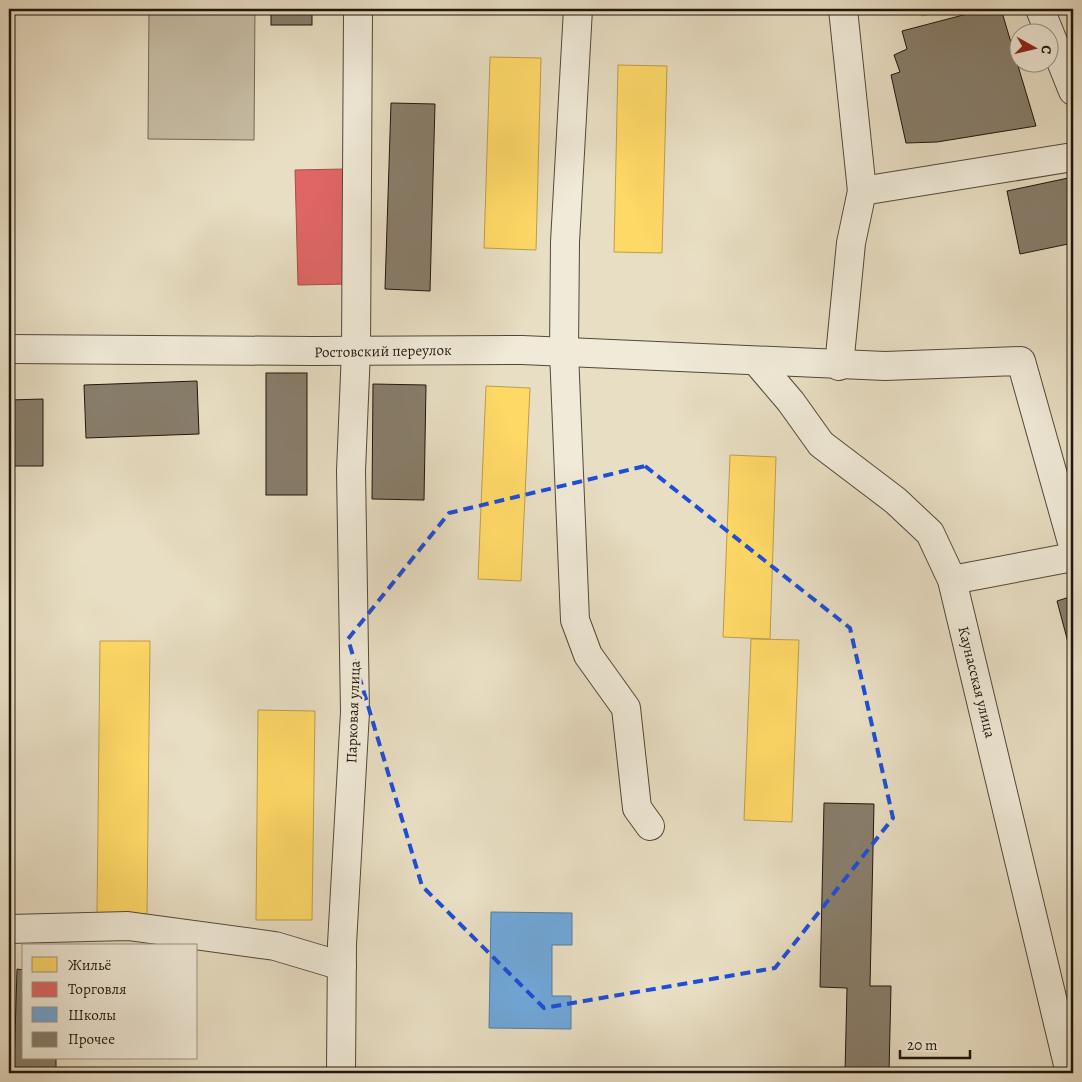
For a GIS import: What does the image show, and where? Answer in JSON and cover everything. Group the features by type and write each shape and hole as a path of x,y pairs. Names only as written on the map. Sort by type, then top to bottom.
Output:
{"street":[{"name":"Парковая улица","path":"341,1073 342,966 355,712 351,471 356,350 358,9"},
{"path":"578,9 565,242 564,352 575,620 588,655 626,708 637,808 650,826"},
{"path":"839,366 851,243 862,191 843,9"},
{"path":"1040,9 1073,91"},
{"path":"862,191 1073,157"},
{"name":"Ростовский переулок","path":"9,349 522,350 654,355 839,366 1020,361 1073,546"},
{"name":"Каунасская улица","path":"757,362 821,444 896,501 930,533 952,580 1070,1073"},
{"path":"952,580 1073,556"},
{"path":"9,929 128,926 275,946 342,966"}],"highlighted area":[{"path":"645,466 850,628 893,818 775,968 544,1008 422,886 348,639 449,513"}],"shaded area":[{"path":"149,9 255,9 254,140 148,139"}],"building: Жильё":[{"path":"920,9 950,9 922,16"},
{"path":"490,57 541,58 536,250 484,248"},
{"path":"618,65 667,66 662,253 614,252"},
{"path":"486,386 530,388 521,581 478,579"},
{"path":"730,455 776,457 770,639 723,637"},
{"path":"751,639 799,640 792,822 744,820"},
{"path":"100,641 150,641 147,914 97,913"},
{"path":"258,710 315,711 312,920 256,920"}],"building: Торговля":[{"path":"345,169 347,284 298,285 295,170"}],"building: Школы":[{"path":"491,912 572,913 572,945 552,945 552,996 571,996 571,1029 489,1028"}],"building: Прочее":[{"path":"271,9 312,9 312,25 271,25"},
{"path":"986,9 1001,9 1010,39 1010,72 1020,72 1036,126 937,142 906,143 891,75 900,72 894,55 907,49 902,31"},
{"path":"391,103 435,104 430,291 385,289"},
{"path":"1073,177 1073,243 1020,254 1007,191"},
{"path":"266,373 307,373 307,495 266,495"},
{"path":"197,381 199,434 86,438 84,385"},
{"path":"373,384 426,385 424,500 372,499"},
{"path":"43,399 43,466 9,466 9,400"},
{"path":"1073,596 1073,661 1057,601"},
{"path":"824,803 874,804 870,986 891,986 889,1073 845,1073 847,988 820,987"},
{"path":"17,969 22,970 22,1060 56,1060 56,1073 9,1073 9,1068 14,1068"}]}
